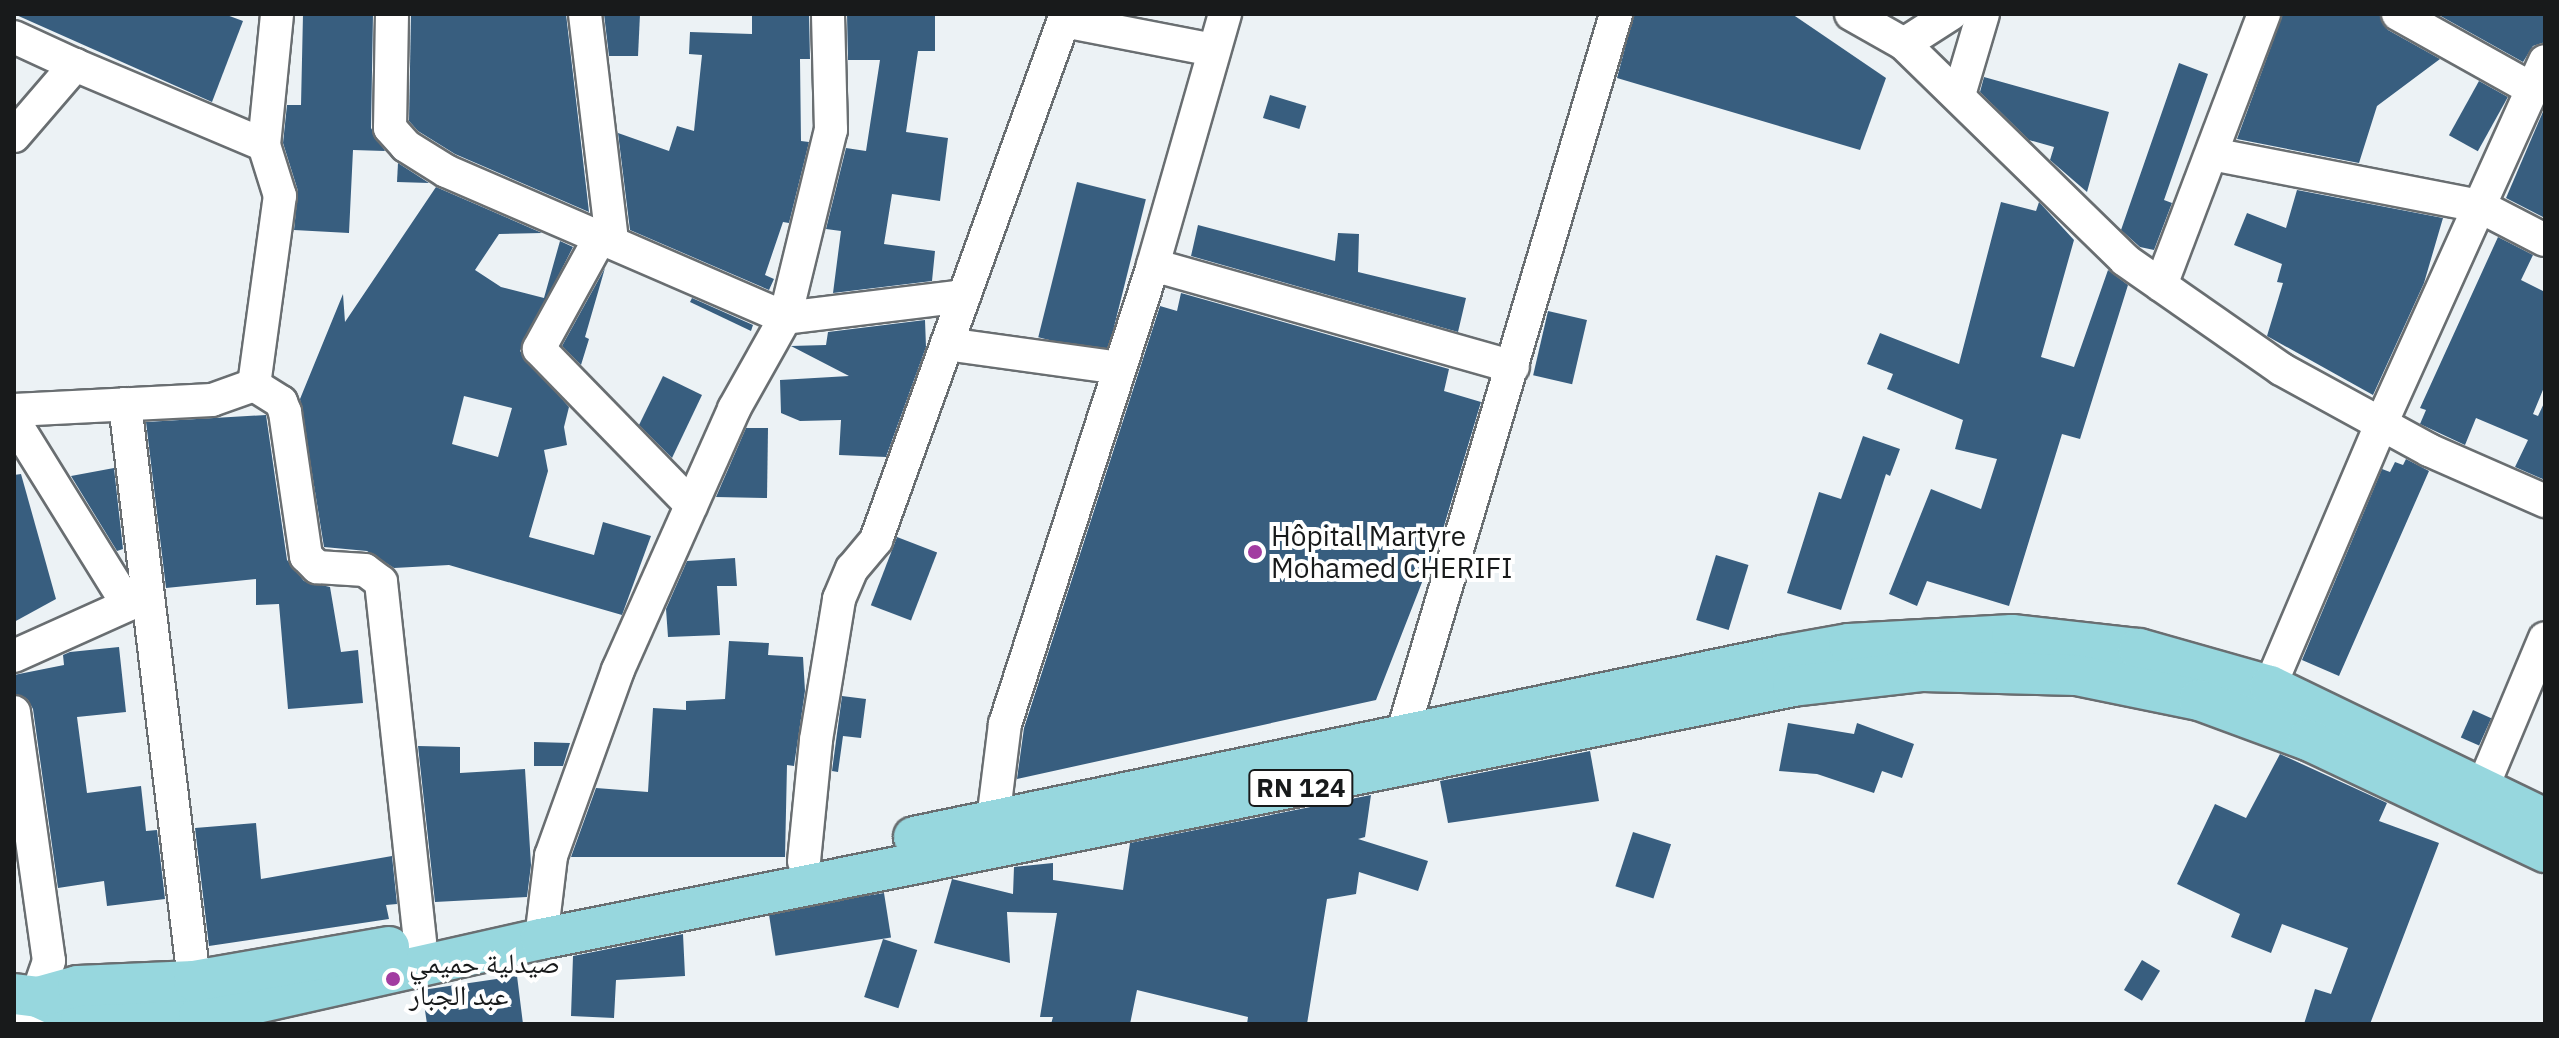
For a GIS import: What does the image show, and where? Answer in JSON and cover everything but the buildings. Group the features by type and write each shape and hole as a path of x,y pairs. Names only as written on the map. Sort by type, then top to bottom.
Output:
{"main road":[{"name":"RN 124","path":"196,998 420,942 541,928 804,861 1403,731 1849,644 2010,652 2139,649 2270,686 2483,786 2545,819"},
{"name":"RN 124","path":"26,1005 78,986 196,998 541,928 1392,770 1808,683 1923,671 2010,652 2255,718 2545,852"}],"street":[{"path":"254,385 280,196 264,145 277,14"},
{"path":"392,14 390,128 406,146 446,171 785,318 964,296"},
{"path":"585,14 606,238 539,349 691,505"},
{"path":"541,928 551,856 613,684 734,409 785,318 831,130 828,14"},
{"path":"993,820 1005,724 1153,265 1225,14"},
{"path":"1392,770 1616,14"},
{"path":"1851,14 1906,29 1951,14"},
{"path":"1959,95 1983,14"},
{"path":"2161,285 2264,14"},
{"path":"2270,686 2381,424 2539,75 2398,14"},
{"path":"804,861 816,740 839,599 852,569 876,540 1065,17 1213,50"},
{"path":"1906,29 1959,95 2125,260 2281,369 2381,424 2545,501"},
{"path":"14,37 264,145"},
{"path":"14,136 75,65"},
{"path":"2212,154 2479,206 2545,240"},
{"path":"1153,265 1513,367"},
{"path":"947,344 1119,368"},
{"path":"14,410 212,400 254,385"},
{"path":"254,385 281,402 285,412 306,556 317,567 365,570 381,582 420,942"},
{"path":"125,404 140,600 196,998"},
{"path":"14,421 140,600"},
{"path":"14,656 140,600"},
{"path":"2483,786 2545,638"},
{"path":"14,712 49,961 26,1005"}],"place":[{"name":"Hôpital Martyre Mohamed CHERIFI","path":"1255,552"},
{"name":"صيدلية حميمي عبد الجبار","path":"393,979"}]}
